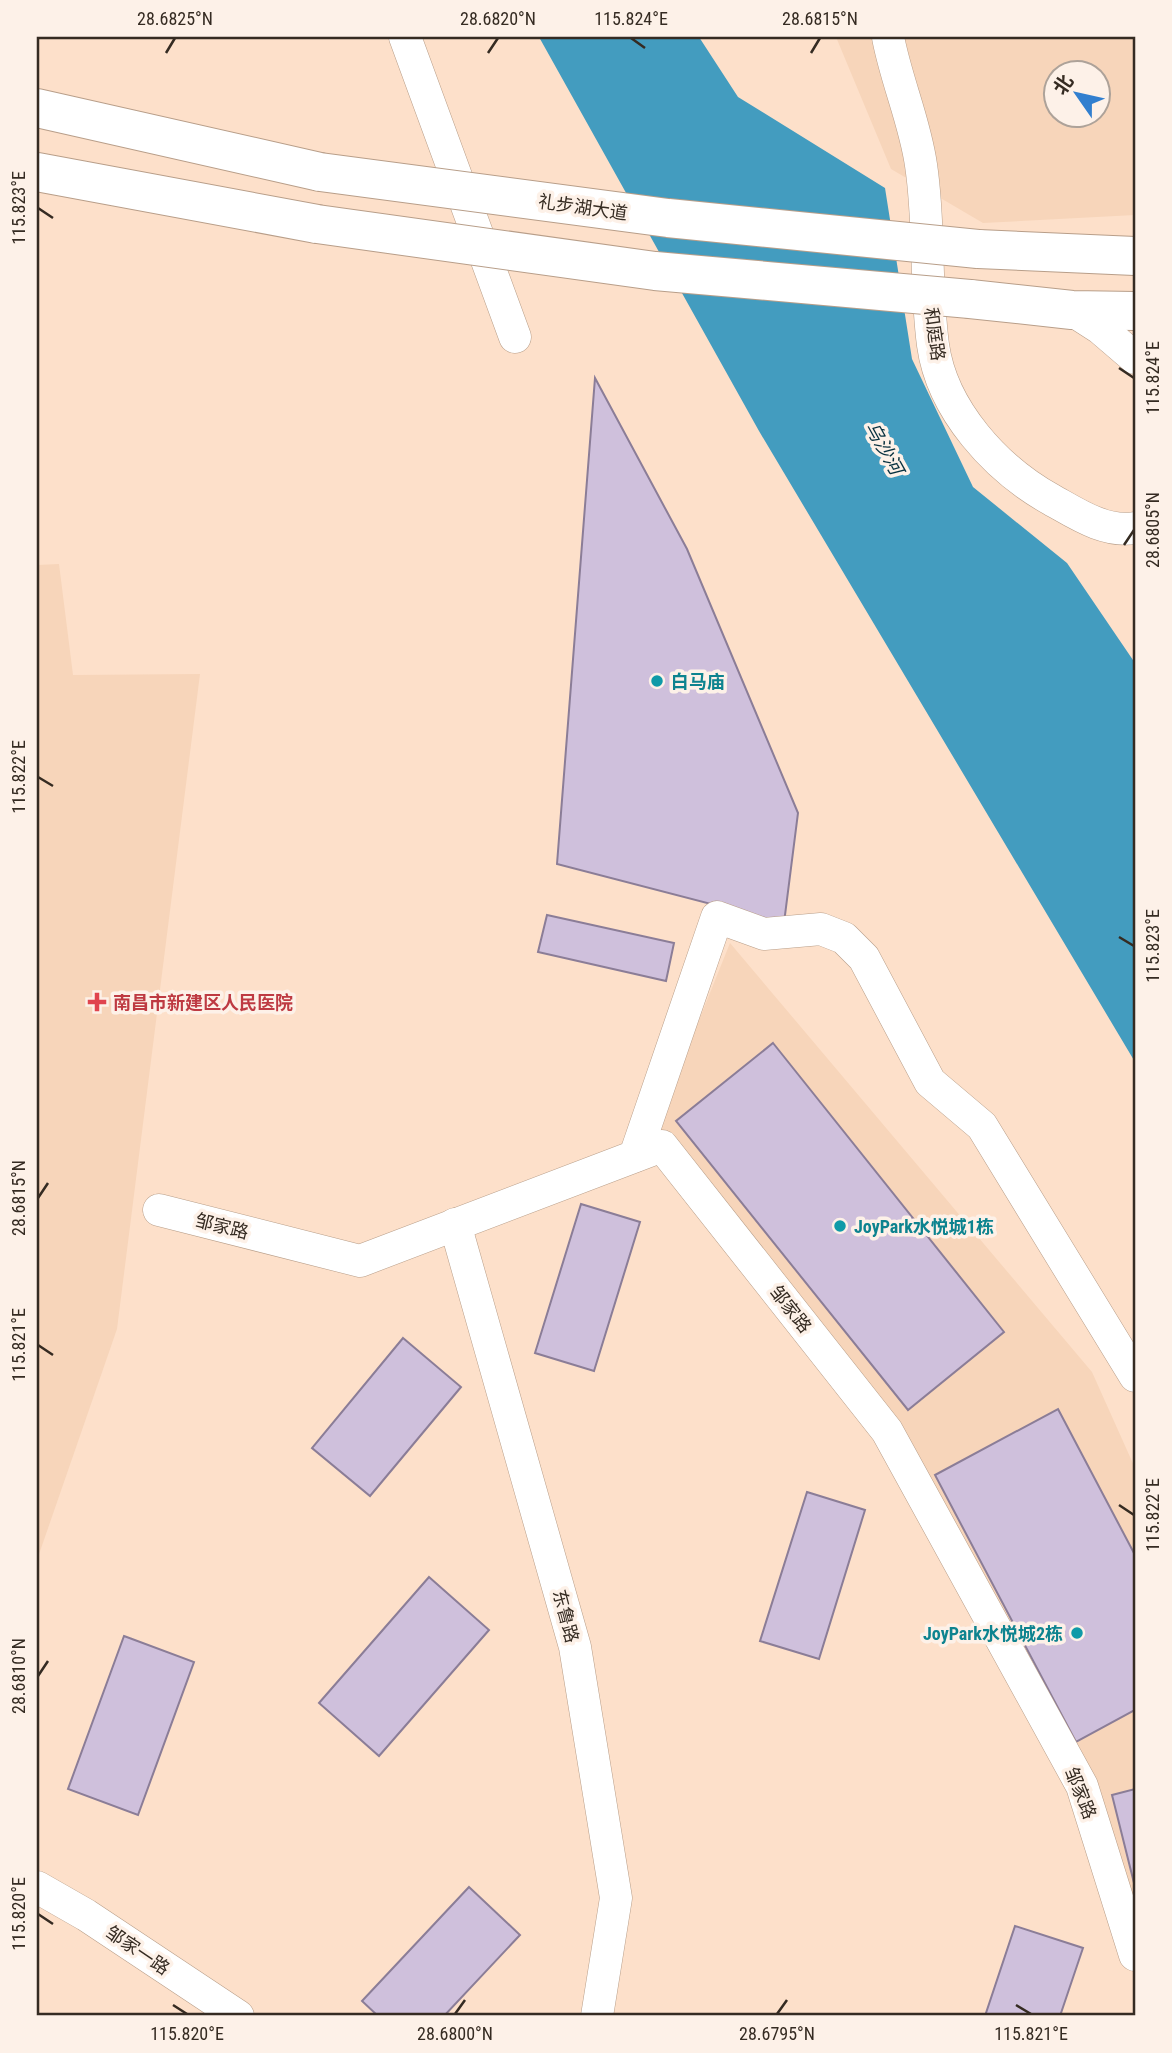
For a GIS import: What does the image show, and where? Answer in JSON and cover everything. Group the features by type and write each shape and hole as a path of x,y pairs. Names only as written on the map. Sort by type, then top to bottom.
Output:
{"highway":[{"name":"礼步湖大道","path":"37,108 320,172 668,218 978,249 1135,256"},
{"path":"37,172 317,224 655,271 1072,310 1135,311"}],"street":[{"path":"405,37 515,337"},
{"name":"和庭路","path":"888,37 921,163 933,347 955,404 986,448 1011,473 1085,518 1107,527 1135,527"},
{"path":"1072,310 1100,328 1135,358"},
{"path":"635,1156 717,917 764,934 821,929 844,938 864,958 930,1082 982,1126 1135,1376"},
{"name":"邹家路","path":"159,1210 360,1261 662,1146 887,1431 1082,1786 1135,1955"},
{"name":"东鲁路","path":"455,1224 575,1647 616,1898 597,2016"},
{"name":"邹家一路","path":"37,1887 86,1915 237,2016"}],"shaded area":[{"path":"836,37 1135,37 1135,215 983,223 891,169"},
{"name":"南昌市新建区人民医院","path":"59,564 73,675 200,674 117,1329 37,1560 37,565"},
{"path":"730,943 1092,1372 1135,1468 1135,1931 903,1431 655,1130"}],"water":[{"name":"乌沙河","path":"539,37 699,37 738,97 885,188 912,359 973,487 1067,563 1135,663 1135,1062 759,431"}],"building":[{"name":"白马庙","path":"595,378 687,549 798,813 784,923 557,864"},
{"path":"547,915 674,943 666,981 538,952"},
{"name":"JoyPark水悦城1栋","path":"773,1043 1004,1332 908,1410 676,1121"},
{"path":"581,1204 640,1222 594,1371 535,1353"},
{"path":"403,1338 461,1387 370,1496 312,1448"},
{"name":"JoyPark水悦城2栋","path":"1058,1409 1135,1555 1135,1710 1076,1742 935,1475"},
{"path":"807,1492 865,1510 819,1659 760,1641"},
{"path":"429,1577 489,1630 379,1756 319,1703"},
{"path":"124,1636 194,1662 138,1815 68,1789"},
{"path":"1135,1789 1135,1887 1112,1795"},
{"path":"469,1887 520,1935 444,2016 378,2016 362,2001"},
{"path":"1015,1926 1083,1948 1060,2016 985,2016"}],"place":[{"name":"白马庙","path":"657,681"},
{"name":"南昌市新建区人民医院","path":"97,1002"},
{"name":"JoyPark水悦城1栋","path":"840,1226"},
{"name":"JoyPark水悦城2栋","path":"1077,1633"}]}
